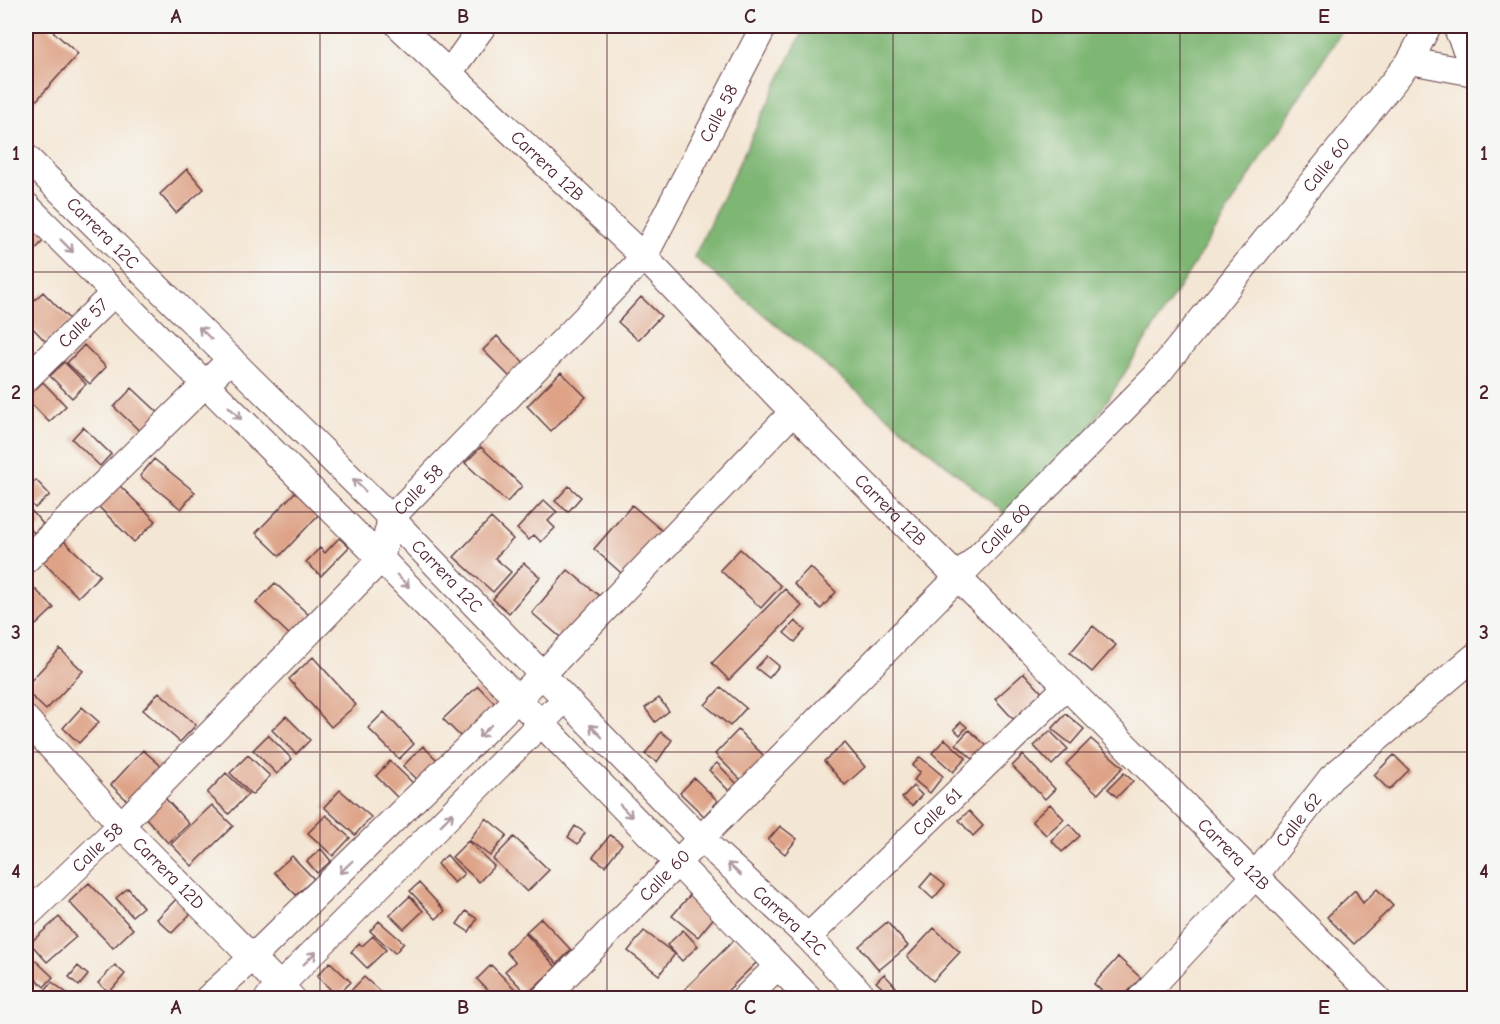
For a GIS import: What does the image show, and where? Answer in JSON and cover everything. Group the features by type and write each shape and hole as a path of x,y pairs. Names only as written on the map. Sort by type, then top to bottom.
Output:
{"street":[{"name":"Carrera 12B","path":"399,26 644,257 793,412 1377,999"},
{"path":"449,73 483,26"},
{"name":"Calle 58","path":"26,916 121,825 381,559 391,518 644,257 764,26"},
{"name":"Calle 60","path":"544,999 1156,376 1410,61 1428,26"},
{"path":"1456,26 1474,71"},
{"path":"1410,61 1474,71"},
{"name":"Carrera 12C","path":"26,157 391,518 700,838 808,937 865,999"},
{"name":"Carrera 12C","path":"26,205 381,559 809,999"},
{"name":"Calle 57","path":"26,379 114,293"},
{"path":"26,560 231,359"},
{"path":"208,999 542,675 793,412"},
{"name":"Calle 62","path":"1141,999 1255,876 1331,778 1474,657"},
{"name":"Calle 61","path":"808,937 1066,687"},
{"path":"280,995 565,699"},
{"name":"Carrera 12D","path":"26,719 121,825 252,958 280,995"},
{"path":"745,999 778,966"}],"green space":[{"path":"805,26 1345,26 1025,530 694,257"}],"building":[{"path":"26,26 47,26 78,54 26,112"},
{"path":"187,169 204,189 176,213 160,194"},
{"path":"30,218 48,236 26,259 26,223"},
{"path":"43,292 71,321 47,343 26,321 26,308"},
{"path":"641,297 661,316 638,340 618,322"},
{"path":"497,336 524,363 510,377 483,350"},
{"path":"84,345 106,367 90,384 67,363"},
{"path":"64,362 86,384 72,398 50,376"},
{"path":"561,372 586,397 551,431 527,406"},
{"path":"43,382 66,406 49,422 26,398"},
{"path":"132,388 163,417 145,436 114,407"},
{"path":"83,427 111,454 100,466 72,439"},
{"path":"481,447 522,486 507,502 465,463"},
{"path":"154,459 195,492 181,509 140,476"},
{"path":"36,480 50,495 35,508 26,498 26,490"},
{"path":"119,485 156,521 134,542 98,506"},
{"path":"569,486 581,497 568,512 555,501"},
{"path":"297,490 321,512 280,556 256,533"},
{"path":"544,500 557,512 548,521 555,528 541,542 534,535 529,540 517,529"},
{"path":"632,505 667,535 628,579 594,549"},
{"path":"28,507 43,524 34,533 26,524"},
{"path":"491,518 513,539 495,558 511,572 493,592 454,557"},
{"path":"339,538 349,547 321,576 306,562 320,548 325,553"},
{"path":"64,541 100,575 78,597 43,562"},
{"path":"740,549 781,586 761,608 720,570"},
{"path":"524,563 540,577 509,613 493,599"},
{"path":"810,567 836,592 821,609 794,584"},
{"path":"568,570 602,598 566,642 532,613"},
{"path":"28,582 54,608 36,625 26,614 26,584"},
{"path":"275,583 313,619 294,639 256,603"},
{"path":"785,589 802,606 729,680 712,663"},
{"path":"795,621 805,630 795,642 784,633"},
{"path":"1093,626 1116,645 1092,672 1070,653"},
{"path":"60,649 83,671 46,710 26,691 26,686"},
{"path":"767,656 779,666 769,678 756,668"},
{"path":"313,657 356,705 331,727 289,679"},
{"path":"1024,673 1045,696 1016,722 995,699"},
{"path":"478,686 501,710 467,743 443,719"},
{"path":"721,687 746,708 730,726 705,705"},
{"path":"159,692 196,725 180,742 143,710"},
{"path":"659,698 669,711 655,722 645,708"},
{"path":"82,707 99,722 79,743 63,728"},
{"path":"384,712 414,744 399,759 368,728"},
{"path":"1066,714 1084,729 1071,744 1052,729"},
{"path":"286,716 310,740 296,754 272,730"},
{"path":"961,722 967,727 960,735 954,729"},
{"path":"738,730 768,760 744,783 715,754"},
{"path":"969,730 989,748 976,762 956,744"},
{"path":"1050,731 1068,749 1052,765 1034,746"},
{"path":"661,732 672,740 657,762 645,754"},
{"path":"268,735 292,759 277,774 253,750"},
{"path":"945,739 966,758 953,772 932,753"},
{"path":"1091,739 1123,767 1098,794 1066,764"},
{"path":"845,743 865,767 845,785 824,761"},
{"path":"423,746 439,762 420,782 403,766"},
{"path":"143,750 167,771 134,807 111,785"},
{"path":"248,755 270,776 252,795 230,773"},
{"path":"1023,755 1055,789 1045,799 1012,766"},
{"path":"1394,755 1409,770 1389,790 1374,775"},
{"path":"920,757 943,776 930,793 914,780 920,772 912,766"},
{"path":"390,761 413,783 398,798 376,776"},
{"path":"717,763 738,785 730,792 709,770"},
{"path":"226,773 248,794 229,814 207,793"},
{"path":"1124,773 1133,781 1117,797 1108,789"},
{"path":"694,778 718,801 704,816 680,793"},
{"path":"913,786 922,795 912,806 902,798"},
{"path":"340,790 371,817 355,835 324,807"},
{"path":"165,798 189,824 168,843 145,817"},
{"path":"1050,804 1064,819 1046,835 1032,821"},
{"path":"212,805 233,826 192,866 171,844"},
{"path":"969,811 983,826 973,836 959,820"},
{"path":"326,815 350,838 333,856 308,833"},
{"path":"486,818 507,835 490,856 469,840"},
{"path":"1069,824 1080,836 1062,852 1051,840"},
{"path":"575,826 585,833 578,844 568,837"},
{"path":"780,826 797,839 785,854 768,840"},
{"path":"610,835 622,844 605,866 593,857"},
{"path":"514,837 549,870 527,892 493,859"},
{"path":"468,841 494,866 479,882 452,857"},
{"path":"321,849 331,861 317,873 307,861"},
{"path":"447,855 464,874 454,883 437,864"},
{"path":"292,856 314,879 296,895 274,872"},
{"path":"931,874 945,885 933,899 920,887"},
{"path":"89,883 133,929 113,948 69,902"},
{"path":"419,883 445,911 436,919 410,891"},
{"path":"128,888 143,907 132,916 116,898"},
{"path":"1377,889 1393,906 1354,944 1327,917 1355,890 1363,903"},
{"path":"181,894 196,908 172,933 157,919"},
{"path":"691,894 716,915 698,937 672,916"},
{"path":"410,896 423,911 404,929 390,915"},
{"path":"466,911 477,919 469,932 457,924"},
{"path":"59,917 76,937 47,962 30,943"},
{"path":"541,918 571,950 557,964 526,932"},
{"path":"379,921 404,943 395,953 370,931"},
{"path":"887,922 908,946 879,970 859,946"},
{"path":"934,928 960,952 933,981 907,957"},
{"path":"683,930 698,946 682,961 667,945"},
{"path":"644,931 675,954 659,975 628,951"},
{"path":"525,933 556,967 527,994 505,971 515,962 506,952"},
{"path":"373,936 386,950 367,968 351,952 359,943 362,946"},
{"path":"735,939 757,962 720,998 691,998 683,991"},
{"path":"1118,957 1141,978 1122,998 1110,998 1094,984"},
{"path":"35,960 53,977 44,987 37,980 29,989 26,986 26,970"},
{"path":"330,962 351,982 337,996 317,976"},
{"path":"115,965 125,974 109,993 98,983"},
{"path":"491,965 518,992 511,998 495,998 477,979"},
{"path":"78,966 88,975 79,986 69,977"},
{"path":"884,974 896,987 889,994 876,982"},
{"path":"364,977 384,995 381,998 344,998"},
{"path":"52,982 68,994 65,998 55,998 45,990"}]}
